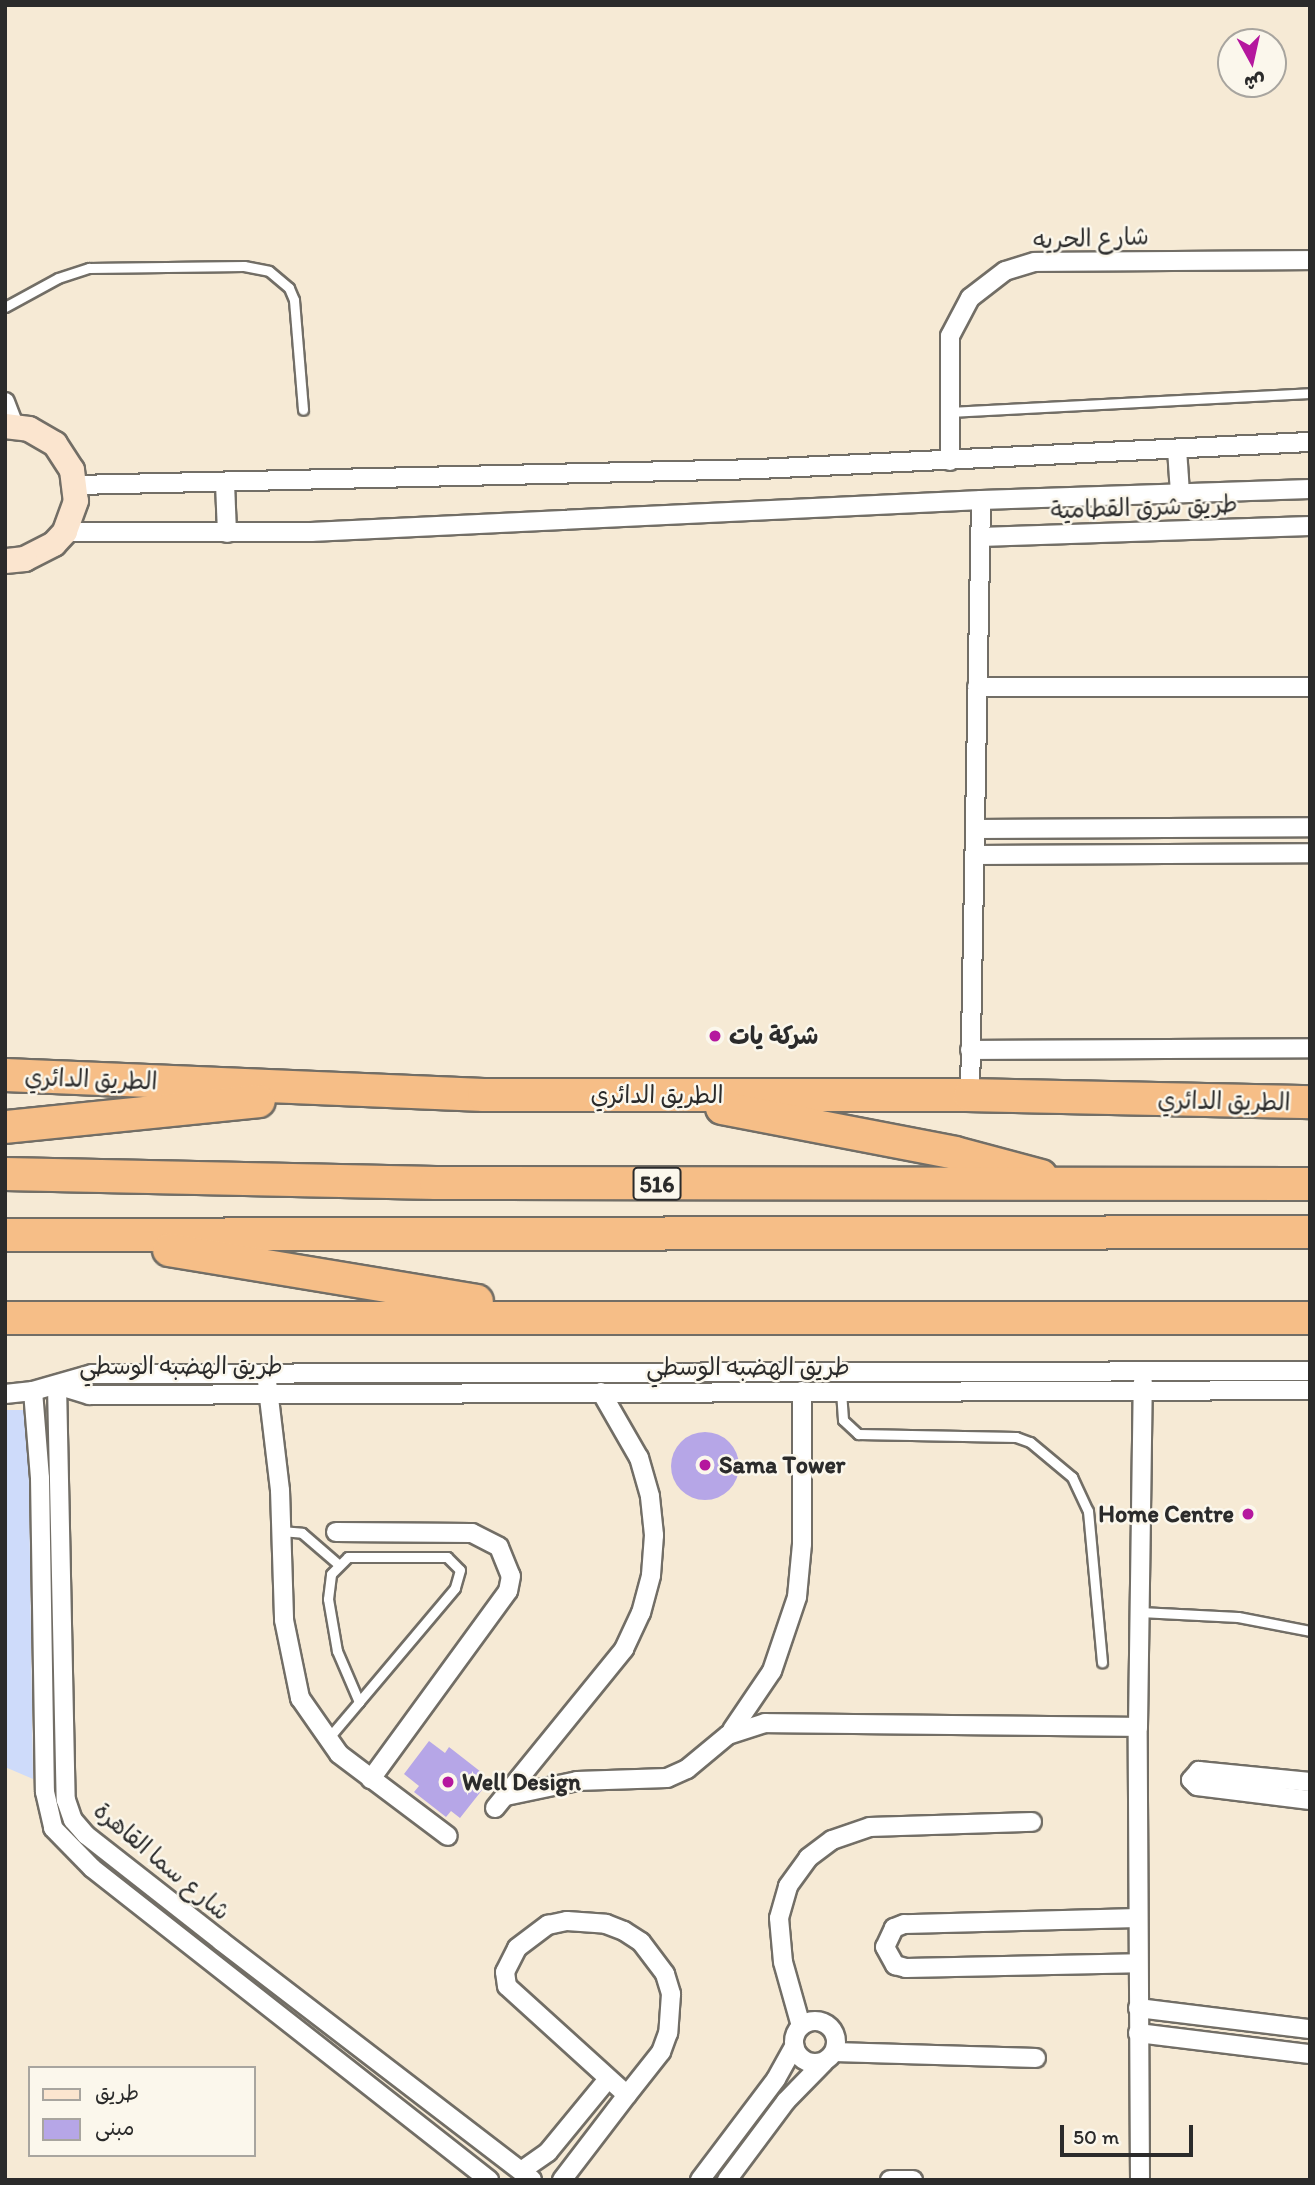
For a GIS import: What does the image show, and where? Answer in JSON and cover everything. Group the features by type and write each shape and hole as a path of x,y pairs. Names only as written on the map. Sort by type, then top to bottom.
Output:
{"highway":[{"name":"الطريق الدائري","path":"5,1075 312,1091 665,1096 970,1095 1310,1102"},
{"name":"516","path":"5,1125 220,1085"},
{"name":"516","path":"5,1125 208,1109 312,1091"},
{"name":"516","path":"665,1096 955,1153 1069,1185"},
{"name":"516","path":"5,1174 436,1183 1310,1184"},
{"name":"516","path":"5,1236 1310,1232"},
{"name":"516","path":"78,1235 560,1315"},
{"name":"516","path":"5,1318 560,1315 1310,1318"}],"street":[{"name":"شارع الحريه","path":"950,461 947,350 955,322 970,298 1005,271 1035,262 1310,260"},
{"path":"5,402 9,426 55,444 76,485 76,501 65,531 40,553 5,561"},
{"path":"76,485 950,461 1310,442"},
{"path":"1177,449 1180,493"},
{"path":"225,483 228,533"},
{"path":"65,531 228,533 981,500 1310,489"},
{"path":"970,1095 981,500"},
{"name":"طريق شرق القطامية","path":"980,537 1310,526"},
{"path":"977,687 1310,687"},
{"path":"975,829 1310,827"},
{"path":"1125,828 1125,854"},
{"path":"974,855 1310,853"},
{"path":"970,1051 1310,1048"},
{"name":"طريق الهضبه الوسطي","path":"267,1382 709,1372 1310,1371"},
{"path":"709,1372 710,1391"},
{"path":"1140,2180 1138,1727 1144,1372"},
{"name":"طريق الهضبه الوسطي","path":"5,1394 33,1391 92,1374 601,1392 1310,1390"},
{"path":"267,1382 281,1531 288,1660 300,1698 326,1741 371,1779 448,1836"},
{"name":"شارع سما القاهرة","path":"57,1385 66,1790 69,1810 86,1835 527,2176"},
{"name":"شارع سما القاهرة","path":"33,1391 40,1478 45,1791 53,1828 92,1868 489,2180"},
{"path":"601,1392 639,1458 650,1496 654,1535 651,1575 641,1613 624,1649 501,1802 577,1781 667,1778 687,1769 727,1735 772,1671 797,1597 802,1545 802,1391"},
{"path":"40,1478 60,1477"},
{"path":"336,1532 472,1533 499,1547 511,1576 508,1591 371,1779"},
{"path":"727,1735 765,1723 1138,1727"},
{"path":"1310,1782 1199,1771 1191,1780 1197,1786 1310,1800"},
{"path":"45,1791 66,1790"},
{"path":"700,2180 776,2079 794,2046 801,2026 783,1962 779,1919 788,1886 808,1858 832,1840 870,1827 1032,1822"},
{"path":"1138,1918 904,1924 887,1936 885,1947 895,1965 906,1968 1138,1964"},
{"path":"562,2180 661,2052 668,2033 671,1994 665,1974 655,1957 624,1931 587,1921 548,1925 531,1934 509,1958 507,1986 627,2095"},
{"path":"1138,2008 1310,2029"},
{"path":"727,2180 786,2101 829,2057 836,2037 828,2025 814,2021 801,2026"},
{"path":"1280,2050 1284,2026"},
{"path":"1138,2033 1310,2054"},
{"path":"794,2046 802,2059 1036,2058"},
{"path":"527,2176 608,2079"},
{"path":"890,2180 913,2180"}],"lane":[{"path":"5,307 58,278 89,268 244,266 269,271 280,278 295,300 303,410"},
{"path":"948,412 1310,393"},
{"path":"841,1391 843,1420 858,1434 1016,1437 1030,1443 1072,1477 1088,1511 1102,1662"},
{"path":"281,1531 302,1533 338,1564"},
{"path":"326,1741 359,1702 455,1588 460,1570 447,1557 360,1555 338,1564 328,1586 331,1625 337,1651 359,1702"},
{"path":"1140,1612 1238,1617 1310,1632"}],"shaded area":[{"path":"5,1410 28,1410 33,1779 5,1767"}],"building":[{"name":"Sama Tower","path":"712,1432 733,1447 739,1459 737,1479 729,1490 712,1500 698,1500 681,1490 673,1479 671,1459 681,1442 692,1434"},
{"name":"Well Design","path":"429,1741 445,1753 449,1747 481,1772 476,1778 486,1785 460,1818 451,1811 446,1817 414,1792 419,1786 404,1774"}],"place":[{"name":"شركة يات","path":"715,1036"},
{"name":"Sama Tower","path":"705,1465"},
{"name":"Home Centre","path":"1248,1514"},
{"name":"Well Design","path":"448,1782"}]}
